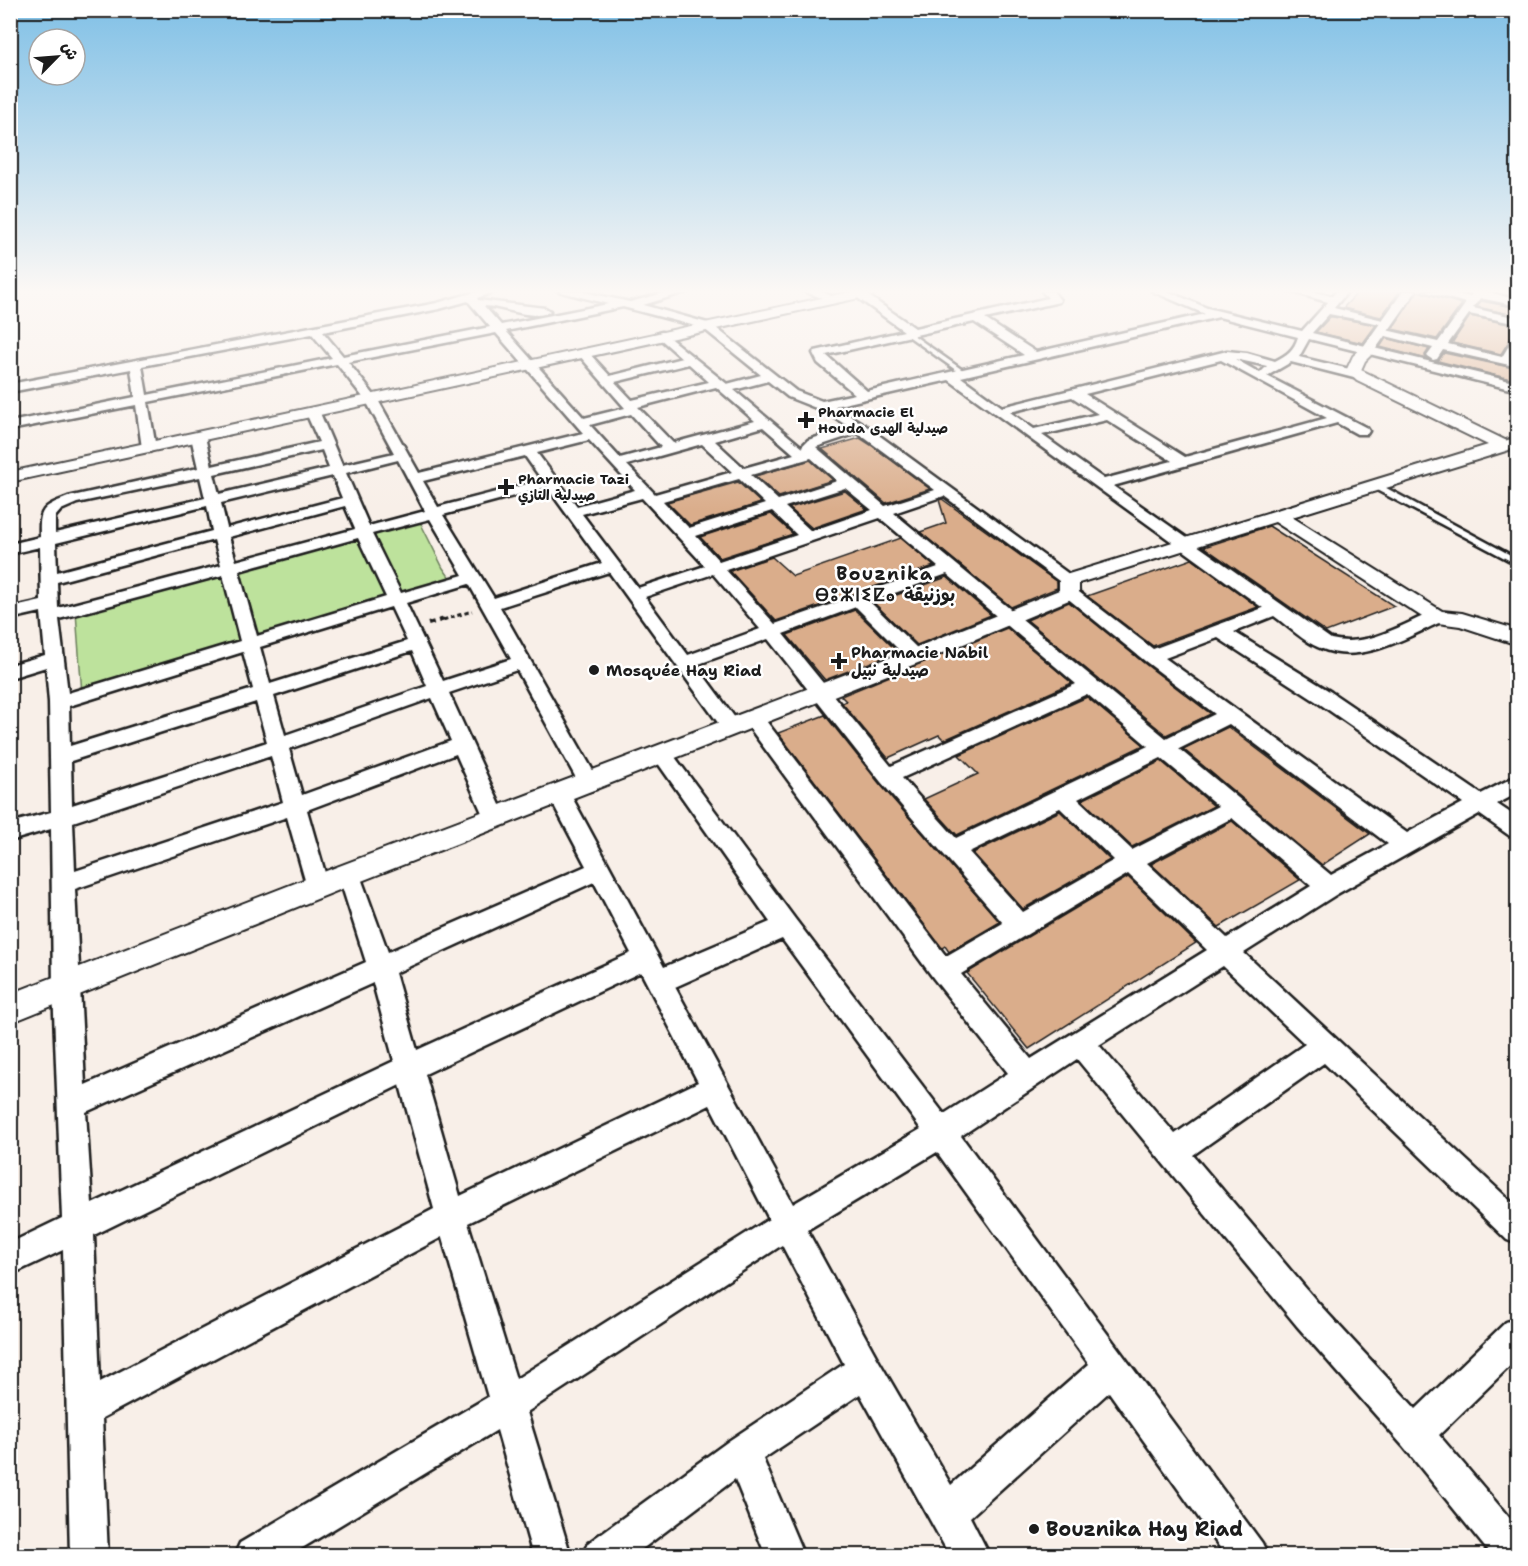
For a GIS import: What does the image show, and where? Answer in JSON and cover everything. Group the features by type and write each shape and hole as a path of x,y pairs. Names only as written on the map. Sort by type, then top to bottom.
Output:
{"street":[{"path":"10,388 136,364"},
{"path":"136,364 149,448"},
{"path":"10,426 321,364"},
{"path":"344,364 372,400 414,479 490,605 589,783"},
{"path":"10,477 531,364"},
{"path":"531,364 581,423 686,534 771,631 888,776 955,849 1020,926"},
{"path":"593,364 631,408 672,449"},
{"path":"607,380 674,364"},
{"path":"696,364 764,423 849,482 1329,887"},
{"path":"754,364 792,394 822,405 860,428 1069,586 1151,657 1405,844"},
{"path":"827,364 864,394"},
{"path":"822,405 997,364"},
{"path":"1000,411 1191,364"},
{"path":"1234,364 1362,431"},
{"path":"1313,364 1354,374 1510,443"},
{"path":"1354,374 1352,369 1355,364"},
{"path":"1423,364 1518,387"},
{"path":"1261,378 1276,365"},
{"path":"956,373 1000,411 1100,485 1325,644 1341,649 1367,645 1437,617"},
{"path":"581,423 631,408 770,377"},
{"path":"1073,392 1182,461"},
{"path":"313,413 363,531 438,689 495,818"},
{"path":"1031,434 1110,415"},
{"path":"1100,485 1340,418"},
{"path":"617,463 764,423"},
{"path":"808,454 808,446 813,443 860,428"},
{"path":"414,479 592,435"},
{"path":"198,437 229,568 317,887"},
{"path":"705,439 808,537"},
{"path":"10,1009 349,874 915,656 1010,617 1069,586 1183,544 1510,443"},
{"path":"89,1556 78,1227 66,988 59,702 50,610 47,516 50,511 64,503 326,445"},
{"path":"528,451 731,726"},
{"path":"572,512 650,496 808,454"},
{"path":"10,549 402,455"},
{"path":"10,614 50,610 229,568 550,482"},
{"path":"686,534 849,482"},
{"path":"635,595 945,491"},
{"path":"49,579 220,532 350,500"},
{"path":"1276,515 1437,617 1462,620 1518,638"},
{"path":"490,605 612,565"},
{"path":"684,663 949,568"},
{"path":"59,702 473,577"},
{"path":"858,600 915,656"},
{"path":"1151,657 1274,610"},
{"path":"1220,631 1324,697 1518,830"},
{"path":"60,757 264,692 414,637"},
{"path":"10,672 55,658"},
{"path":"10,832 63,818 278,747 520,662"},
{"path":"888,776 1089,686"},
{"path":"955,849 1231,715"},
{"path":"753,718 943,971 1028,1077"},
{"path":"63,884 295,806 463,744"},
{"path":"662,754 1249,1556"},
{"path":"253,1556 507,1405 788,1224 941,1133 1080,1042 1329,887 1518,783"},
{"path":"560,794 598,870 653,969 865,1370 971,1556"},
{"path":"1063,798 1518,1229"},
{"path":"943,971 1131,861 1234,807"},
{"path":"73,1104 598,870"},
{"path":"349,874 381,968 408,1069 552,1556"},
{"path":"10,1260 408,1069 653,969 786,926"},
{"path":"1080,1042 1308,1315 1415,1434 1517,1556"},
{"path":"1172,1154 1325,1046"},
{"path":"83,1409 451,1216 716,1088"},
{"path":"1415,1434 1518,1334"},
{"path":"947,1513 1111,1367"},
{"path":"601,1556 742,1452 865,1370"},
{"path":"742,1452 785,1556"}],"lane":[{"path":"946,364 956,373"},
{"path":"1374,485 1518,563"}],"path":[{"path":"414,637 490,605"}],"green space":[{"path":"419,520 443,568 453,582 82,694 76,612"}],"building":[{"path":"1450,364 1495,364 1518,369 1518,381"},
{"path":"860,438 930,489 886,503 822,449"},
{"path":"810,460 833,480 779,497 755,476"},
{"path":"738,482 761,503 690,525 667,502"},
{"path":"845,491 867,509 812,528 789,508"},
{"path":"942,499 1057,582 1057,588 1011,607 920,532 946,523 939,500"},
{"path":"771,514 793,534 720,558 700,537"},
{"path":"1269,526 1394,606 1326,632 1204,547"},
{"path":"901,538 934,566 776,621 730,571 772,557 793,576"},
{"path":"1192,559 1258,607 1153,646 1087,596"},
{"path":"947,577 991,615 917,645 874,603"},
{"path":"1069,602 1211,714 1166,735 1027,620"},
{"path":"855,610 898,652 825,680 787,635"},
{"path":"1007,628 1072,683 944,740 939,735 888,758 842,703 846,701 841,696"},
{"path":"1087,697 1144,745 957,835 924,799 978,774 959,755"},
{"path":"825,715 879,783 1000,922 949,952 945,946 942,948 778,733"},
{"path":"1228,727 1370,834 1322,865 1183,749"},
{"path":"1161,761 1214,806 1132,847 1082,800"},
{"path":"1060,811 1110,860 1023,909 973,853"},
{"path":"1232,821 1300,880 1219,927 1151,864"},
{"path":"1128,877 1196,943 1029,1049 967,973"}],"place":[{"name":"Pharmacie El Houda صيدلية الهدى","path":"806,420"},
{"name":"Pharmacie Tazi صيدلية التازي","path":"506,487"},
{"name":"Pharmacie Nabil صيدلية نبيل","path":"839,661"},
{"name":"Mosquée Hay Riad","path":"594,670"},
{"name":"Bouznika Hay Riad","path":"1034,1529"}],"district":[{"name":"Bouznika ⴱⵓⵣⵏⵉⵇⴰ بوزنيقة","path":"885,584"}]}
